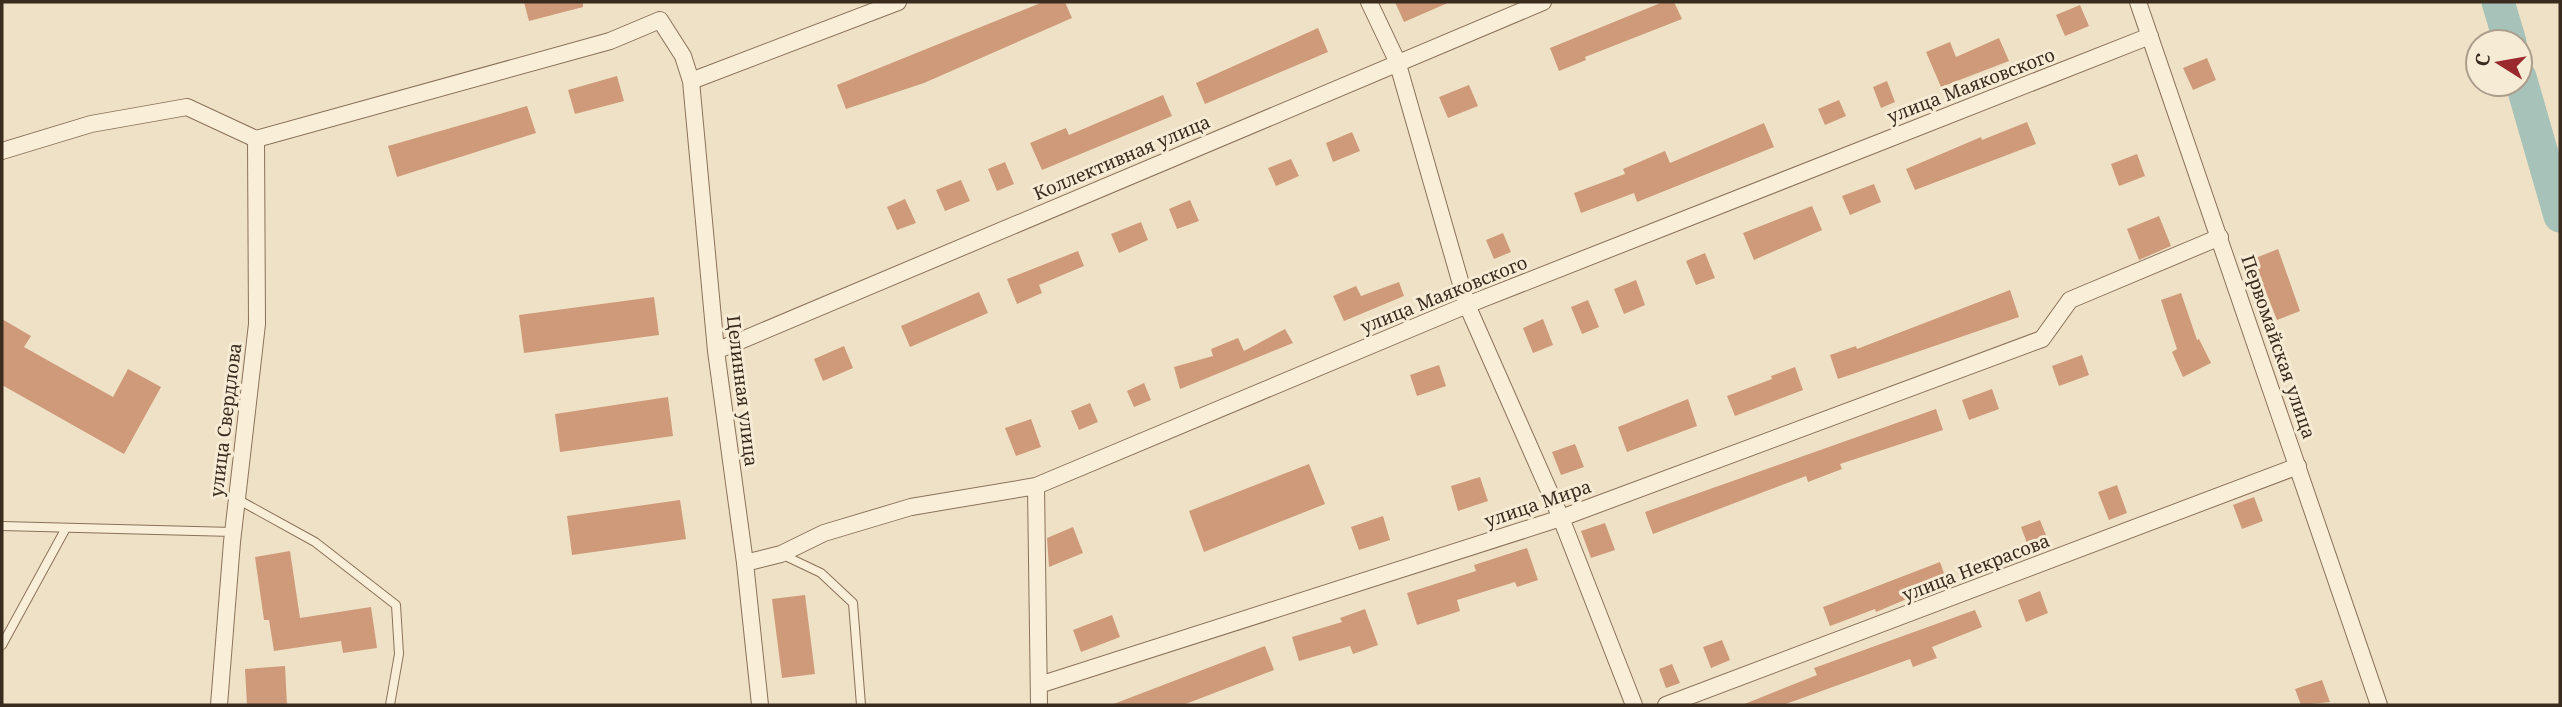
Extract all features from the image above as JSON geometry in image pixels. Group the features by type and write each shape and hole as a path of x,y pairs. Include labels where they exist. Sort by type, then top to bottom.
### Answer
{"street":[{"path":"691,81 898,2"},
{"path":"1368,2 1397,61 1467,305 1562,518 1634,705"},
{"name":"Коллективная улица","path":"716,351 1397,61 1543,2"},
{"name":"Первомайская улица","path":"2138,2 2379,705"},
{"name":"Целинная улица","path":"256,139 610,41 660,20 683,56 691,81 716,351 745,562 760,705"},
{"name":"улица Маяковского","path":"745,562 781,554 824,533 911,507 1036,486 1467,305 2150,36"},
{"path":"2,151 91,124 187,107 256,139"},
{"name":"улица Свердлова","path":"219,705 233,532 257,324 256,139"},
{"name":"улица Мира","path":"1039,685 1562,518 2042,339 2070,300 2220,237"},
{"name":"улица Некрасова","path":"1666,705 2298,466"},
{"path":"1036,486 1039,705"}],"lane":[{"path":"237,499 315,542 396,605 399,654 390,705"},
{"path":"2,526 233,532"},
{"path":"2,645 66,528"},
{"path":"781,554 821,573 853,603 861,705"}],"building":[{"path":"524,2 583,2 583,7 529,21"},
{"path":"1043,2 1065,2 1072,18 924,83 846,109 837,85"},
{"path":"1395,2 1450,2 1404,22"},
{"path":"1663,2 1674,2 1682,19 1585,57 1586,60 1559,71 1550,48"},
{"path":"2080,5 2089,26 2065,36 2056,15"},
{"path":"1318,28 1328,52 1205,104 1196,83"},
{"path":"1999,38 2009,61 1941,87 1926,52 1950,42 1956,57"},
{"path":"2207,58 2216,80 2193,90 2183,68"},
{"path":"617,76 624,101 575,114 568,90"},
{"path":"1887,81 1895,102 1881,108 1873,87"},
{"path":"1469,85 1478,106 1448,118 1439,97"},
{"path":"1163,95 1172,116 1042,170 1030,143 1066,128 1069,135"},
{"path":"1839,100 1846,116 1825,125 1818,109"},
{"path":"527,106 536,133 397,177 388,146"},
{"path":"2027,122 2036,144 1915,190 1906,169 1981,137 1982,140"},
{"path":"1764,123 1774,147 1637,202 1634,193 1581,213 1574,193 1625,174 1623,169 1665,151 1670,163"},
{"path":"1352,132 1360,151 1333,162 1326,143"},
{"path":"2137,154 2145,176 2119,186 2111,164"},
{"path":"1291,159 1299,176 1276,186 1268,168"},
{"path":"1005,162 1014,184 997,191 988,169"},
{"path":"961,180 970,201 945,211 936,190"},
{"path":"1874,184 1881,202 1850,215 1842,196"},
{"path":"905,199 916,223 897,230 887,207"},
{"path":"1190,200 1199,221 1177,229 1169,209"},
{"path":"1812,206 1822,230 1754,260 1743,233"},
{"path":"2159,216 2171,246 2139,260 2127,229"},
{"path":"1141,222 1148,240 1119,253 1111,234"},
{"path":"1503,233 1511,252 1494,259 1486,240"},
{"path":"2278,249 2300,311 2277,320 2253,259"},
{"path":"1078,251 1084,266 1039,285 1042,293 1017,304 1007,279"},
{"path":"1705,253 1715,278 1696,285 1686,261"},
{"path":"1636,280 1645,305 1624,314 1614,289"},
{"path":"1399,282 1404,296 1344,321 1333,296 1356,286 1361,296"},
{"path":"2010,290 2019,317 1838,379 1830,355 1856,346 1857,349"},
{"path":"979,292 988,313 910,347 901,326"},
{"path":"2181,293 2197,340 2199,339 2211,363 2183,377 2172,352 2177,349 2161,300"},
{"path":"654,297 659,335 524,353 519,315"},
{"path":"1588,300 1599,327 1582,334 1571,307"},
{"path":"2,319 31,336 24,347 113,397 128,369 161,387 124,454 2,385"},
{"path":"1543,319 1553,345 1533,353 1523,328"},
{"path":"1285,329 1293,343 1180,389 1174,367 1213,356 1211,349 1238,338 1244,351"},
{"path":"844,346 853,368 823,381 814,359"},
{"path":"2082,355 2089,375 2059,386 2052,366"},
{"path":"1439,365 1446,386 1417,396 1410,375"},
{"path":"1795,367 1803,390 1735,416 1727,396"},
{"path":"1144,383 1151,400 1134,407 1127,391"},
{"path":"1992,389 1999,409 1969,420 1962,400"},
{"path":"668,397 673,436 560,452 555,414"},
{"path":"1688,399 1697,426 1627,452 1618,427"},
{"path":"1090,403 1098,422 1079,430 1071,411"},
{"path":"1936,409 1943,430 1840,464 1842,469 1808,482 1806,476 1653,534 1645,512"},
{"path":"1031,419 1041,447 1016,456 1005,428"},
{"path":"1575,444 1584,467 1561,475 1552,452"},
{"path":"1309,464 1325,504 1204,552 1189,511"},
{"path":"1480,477 1488,501 1458,511 1451,486"},
{"path":"2117,485 2127,513 2109,520 2098,492"},
{"path":"2254,497 2263,521 2242,529 2233,505"},
{"path":"680,500 686,539 572,555 567,516"},
{"path":"1383,516 1390,540 1359,550 1351,527"},
{"path":"2040,520 2049,543 2030,551 2021,527"},
{"path":"1605,523 1615,550 1591,558 1581,531"},
{"path":"1073,527 1083,553 1049,567 1047,538"},
{"path":"1527,548 1538,580 1517,587 1515,582 1457,600 1460,611 1417,625 1407,593 1476,571 1474,565"},
{"path":"290,551 300,618 371,607 377,648 343,653 341,641 274,651 269,620 264,620 255,557"},
{"path":"1940,562 1947,582 1876,612 1875,609 1830,626 1823,607"},
{"path":"2040,591 2048,613 2026,622 2018,600"},
{"path":"805,595 815,674 782,678 772,599"},
{"path":"1365,609 1378,645 1353,654 1350,646 1299,661 1292,637 1342,622 1340,618"},
{"path":"1975,610 1982,627 1932,647 1937,658 1913,667 1910,659 1783,705 1742,705 1817,675 1814,668"},
{"path":"1112,615 1120,637 1081,652 1073,630"},
{"path":"1722,640 1730,660 1711,668 1703,647"},
{"path":"1265,646 1274,670 1183,705 1111,705"},
{"path":"1672,664 1680,683 1666,688 1659,669"},
{"path":"285,666 287,705 247,705 245,669"},
{"path":"2322,680 2330,702 2301,705 2295,689"}],"waterway":[{"path":"2498,2 2506,28"},
{"path":"2526,98 2560,216"}]}
